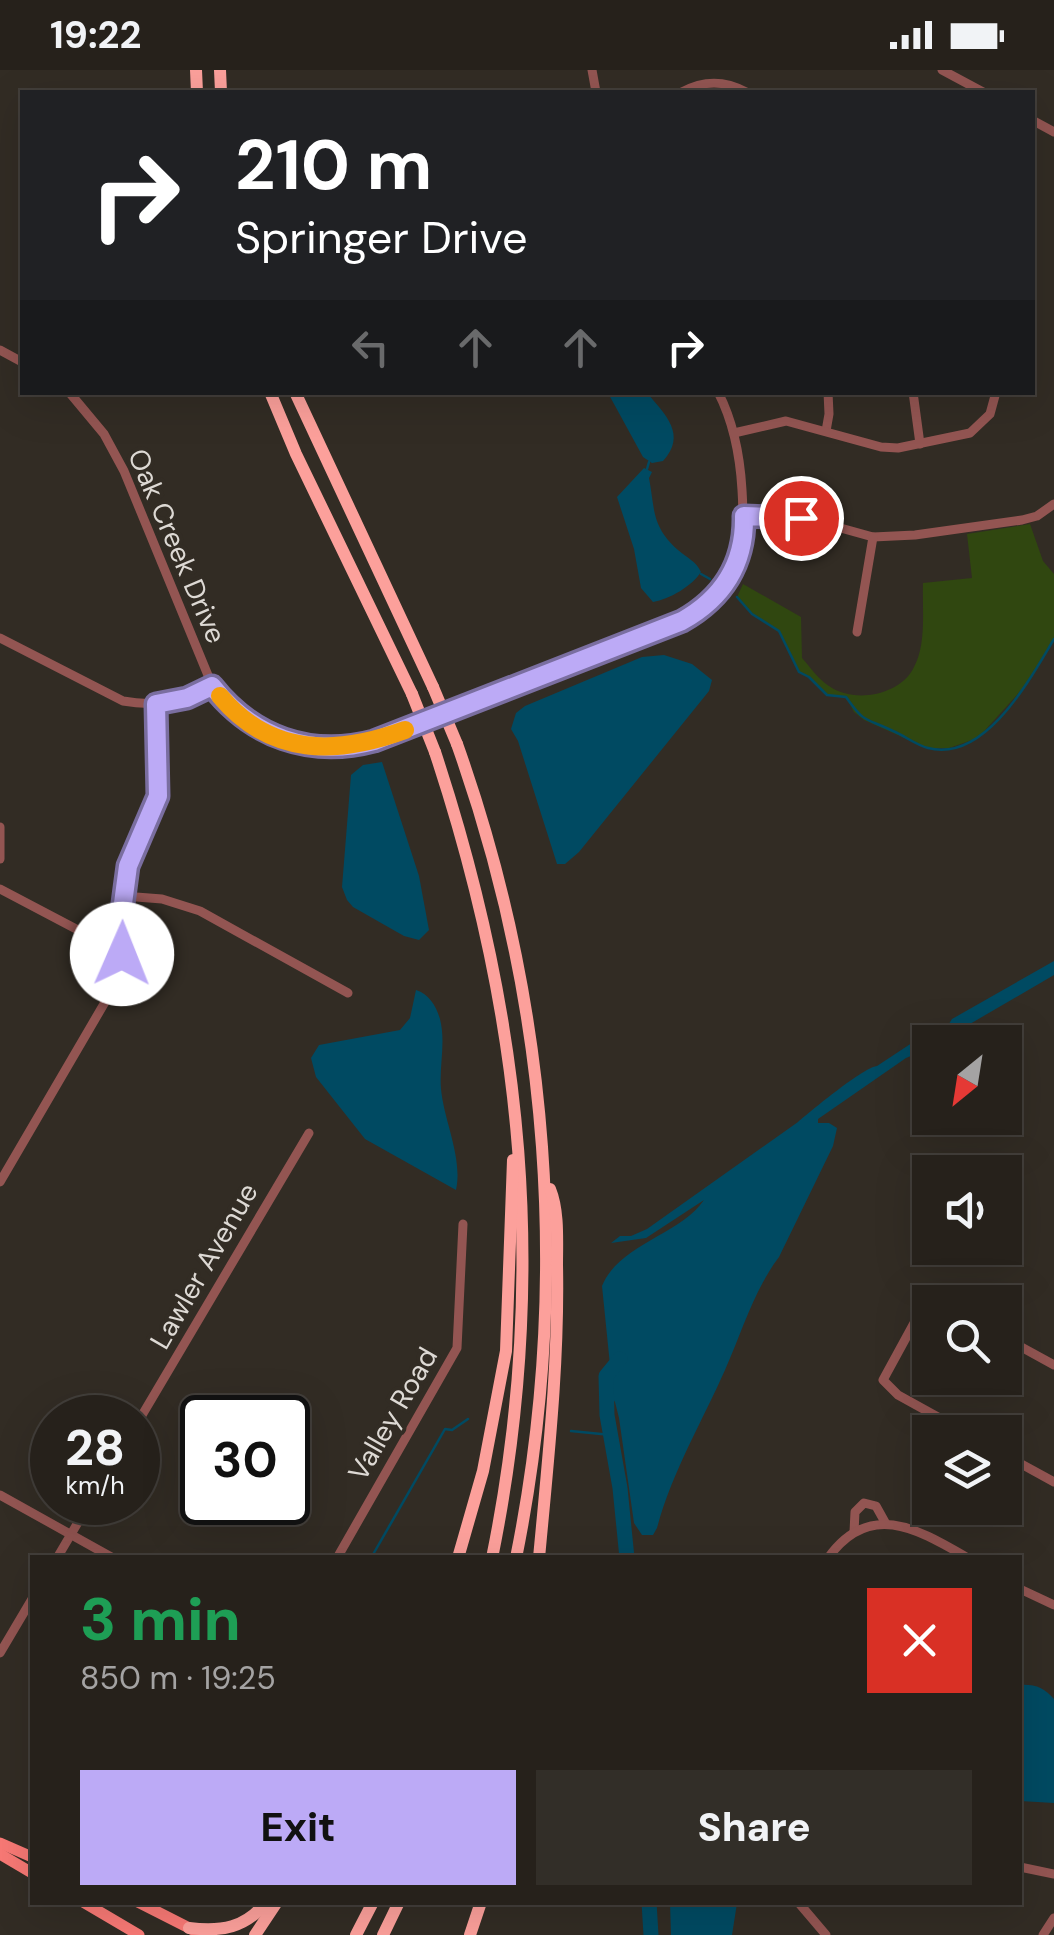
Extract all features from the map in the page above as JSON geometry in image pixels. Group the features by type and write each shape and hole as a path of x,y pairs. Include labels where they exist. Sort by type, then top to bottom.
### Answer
{"highway":[{"path":"271,395 412,694 435,752 466,849 494,965 517,1118 524,1221 516,1408 492,1555"},
{"path":"296,395 457,744 488,841 517,956 534,1052 546,1177 547,1298 533,1466 517,1555"},
{"path":"459,1555 483,1471 506,1351 517,1118"},
{"path":"538,1555 558,1296 554,1200 546,1177"},
{"path":"190,1928 236,1926 254,1916 263,1905"},
{"path":"255,1935 275,1905"},
{"path":"356,1935 371,1905"},
{"path":"383,1935 398,1905"},
{"path":"470,1935 480,1905"}],"main road":[{"path":"0,1842 30,1856"},
{"path":"0,1854 30,1872"},
{"path":"88,1905 138,1935"},
{"path":"144,1905 203,1935"}],"street":[{"path":"942,70 979,90"},
{"path":"686,90 716,82 740,90"},
{"name":"Oak Creek Drive","path":"72,395 96,422 124,471 212,686 252,724 273,736 303,745 334,748 360,745 412,727 662,630 695,614 718,594 737,562 744,516 734,433 719,395"},
{"path":"826,431 828,395"},
{"path":"913,395 920,444"},
{"path":"734,433 786,422 880,447 920,444 970,434 990,414 995,395"},
{"path":"744,516 801,518 873,537 1022,520 1037,516 1054,504"},
{"path":"857,632 873,537"},
{"path":"0,638 123,701 156,704 187,698 212,686"},
{"path":"0,1182 109,999 119,971 128,866 158,796 156,704"},
{"path":"0,827 0,859"},
{"path":"0,889 78,930 123,938"},
{"path":"124,896 162,899 200,911 348,993"},
{"name":"Lawler Avenue","path":"154,1395 309,1133"},
{"name":"Valley Road","path":"339,1555 457,1348 462,1224"},
{"path":"912,1326 883,1380 898,1395 934,1415"},
{"path":"1022,1347 1054,1365"},
{"path":"1022,1464 1054,1482"},
{"path":"0,1495 108,1555"},
{"path":"854,1532 855,1512 864,1503 876,1506 886,1524"},
{"path":"831,1555 854,1532 886,1524 918,1530 963,1555"},
{"path":"59,1555 76,1525"},
{"path":"1022,1589 1054,1606"},
{"path":"0,1654 30,1602"},
{"path":"1022,1867 1054,1874"},
{"path":"801,1905 826,1935"},
{"path":"1043,1935 1054,1918"}],"green space":[{"path":"1030,524 1043,561 1054,574 1054,639 1024,687 978,738 949,748 927,748 864,720 846,697 827,695 799,672 778,630 752,614 737,597 743,584 801,617 802,658 818,677 839,692 875,694 906,678 917,660 923,627 923,583 972,578 967,534"}],"water":[{"path":"609,395 649,395 671,426 673,442 663,461 652,463 643,457"},
{"path":"644,468 652,472 649,478 654,508 663,533 701,572 680,591 653,602 641,588 634,549 617,497"},
{"path":"664,655 692,664 712,680 709,691 579,852 565,864 557,864 511,729 516,713 642,657"},
{"path":"382,762 419,876 429,930 419,940 404,936 353,907 342,887 351,775 363,765"},
{"path":"1054,961 1054,975 968,1025 948,1025 952,1019"},
{"path":"416,990 431,1001 440,1019 441,1089 457,1165 456,1190 365,1139 316,1077 311,1058 319,1045 400,1030 410,1018"},
{"path":"912,1043 912,1056 818,1119 818,1123 837,1128 833,1146 755,1297 679,1467 657,1528 653,1535 642,1535 634,1523 615,1402 601,1385 609,1375 610,1365 602,1286 622,1260 680,1222 704,1200 646,1238 611,1243 620,1236 647,1229 861,1073"},
{"path":"1022,1685 1039,1688 1054,1699 1054,1803 1022,1801"},
{"path":"670,1905 737,1905 732,1935 671,1935"}],"waterway":[{"path":"647,469 649,462"},
{"path":"701,574 710,579"},
{"path":"737,597 752,614 779,631 799,672 827,695 846,697 866,719 928,748 949,749 987,731 1019,695 1054,639"},
{"path":"620,1359 606,1376 607,1415 627,1555"},
{"path":"373,1555 445,1429 452,1430 468,1419"},
{"path":"571,1431 611,1435"},
{"path":"649,1905 651,1935"}],"slow traffic":[{"path":"220,696 237,714 265,732 315,748 360,745 405,730"}],"route":[{"path":"122,954 128,866 158,796 156,704 187,698 212,686 237,714 273,736 315,748 374,741 682,621 714,598 729,578 742,545 744,516 801,518"}]}
